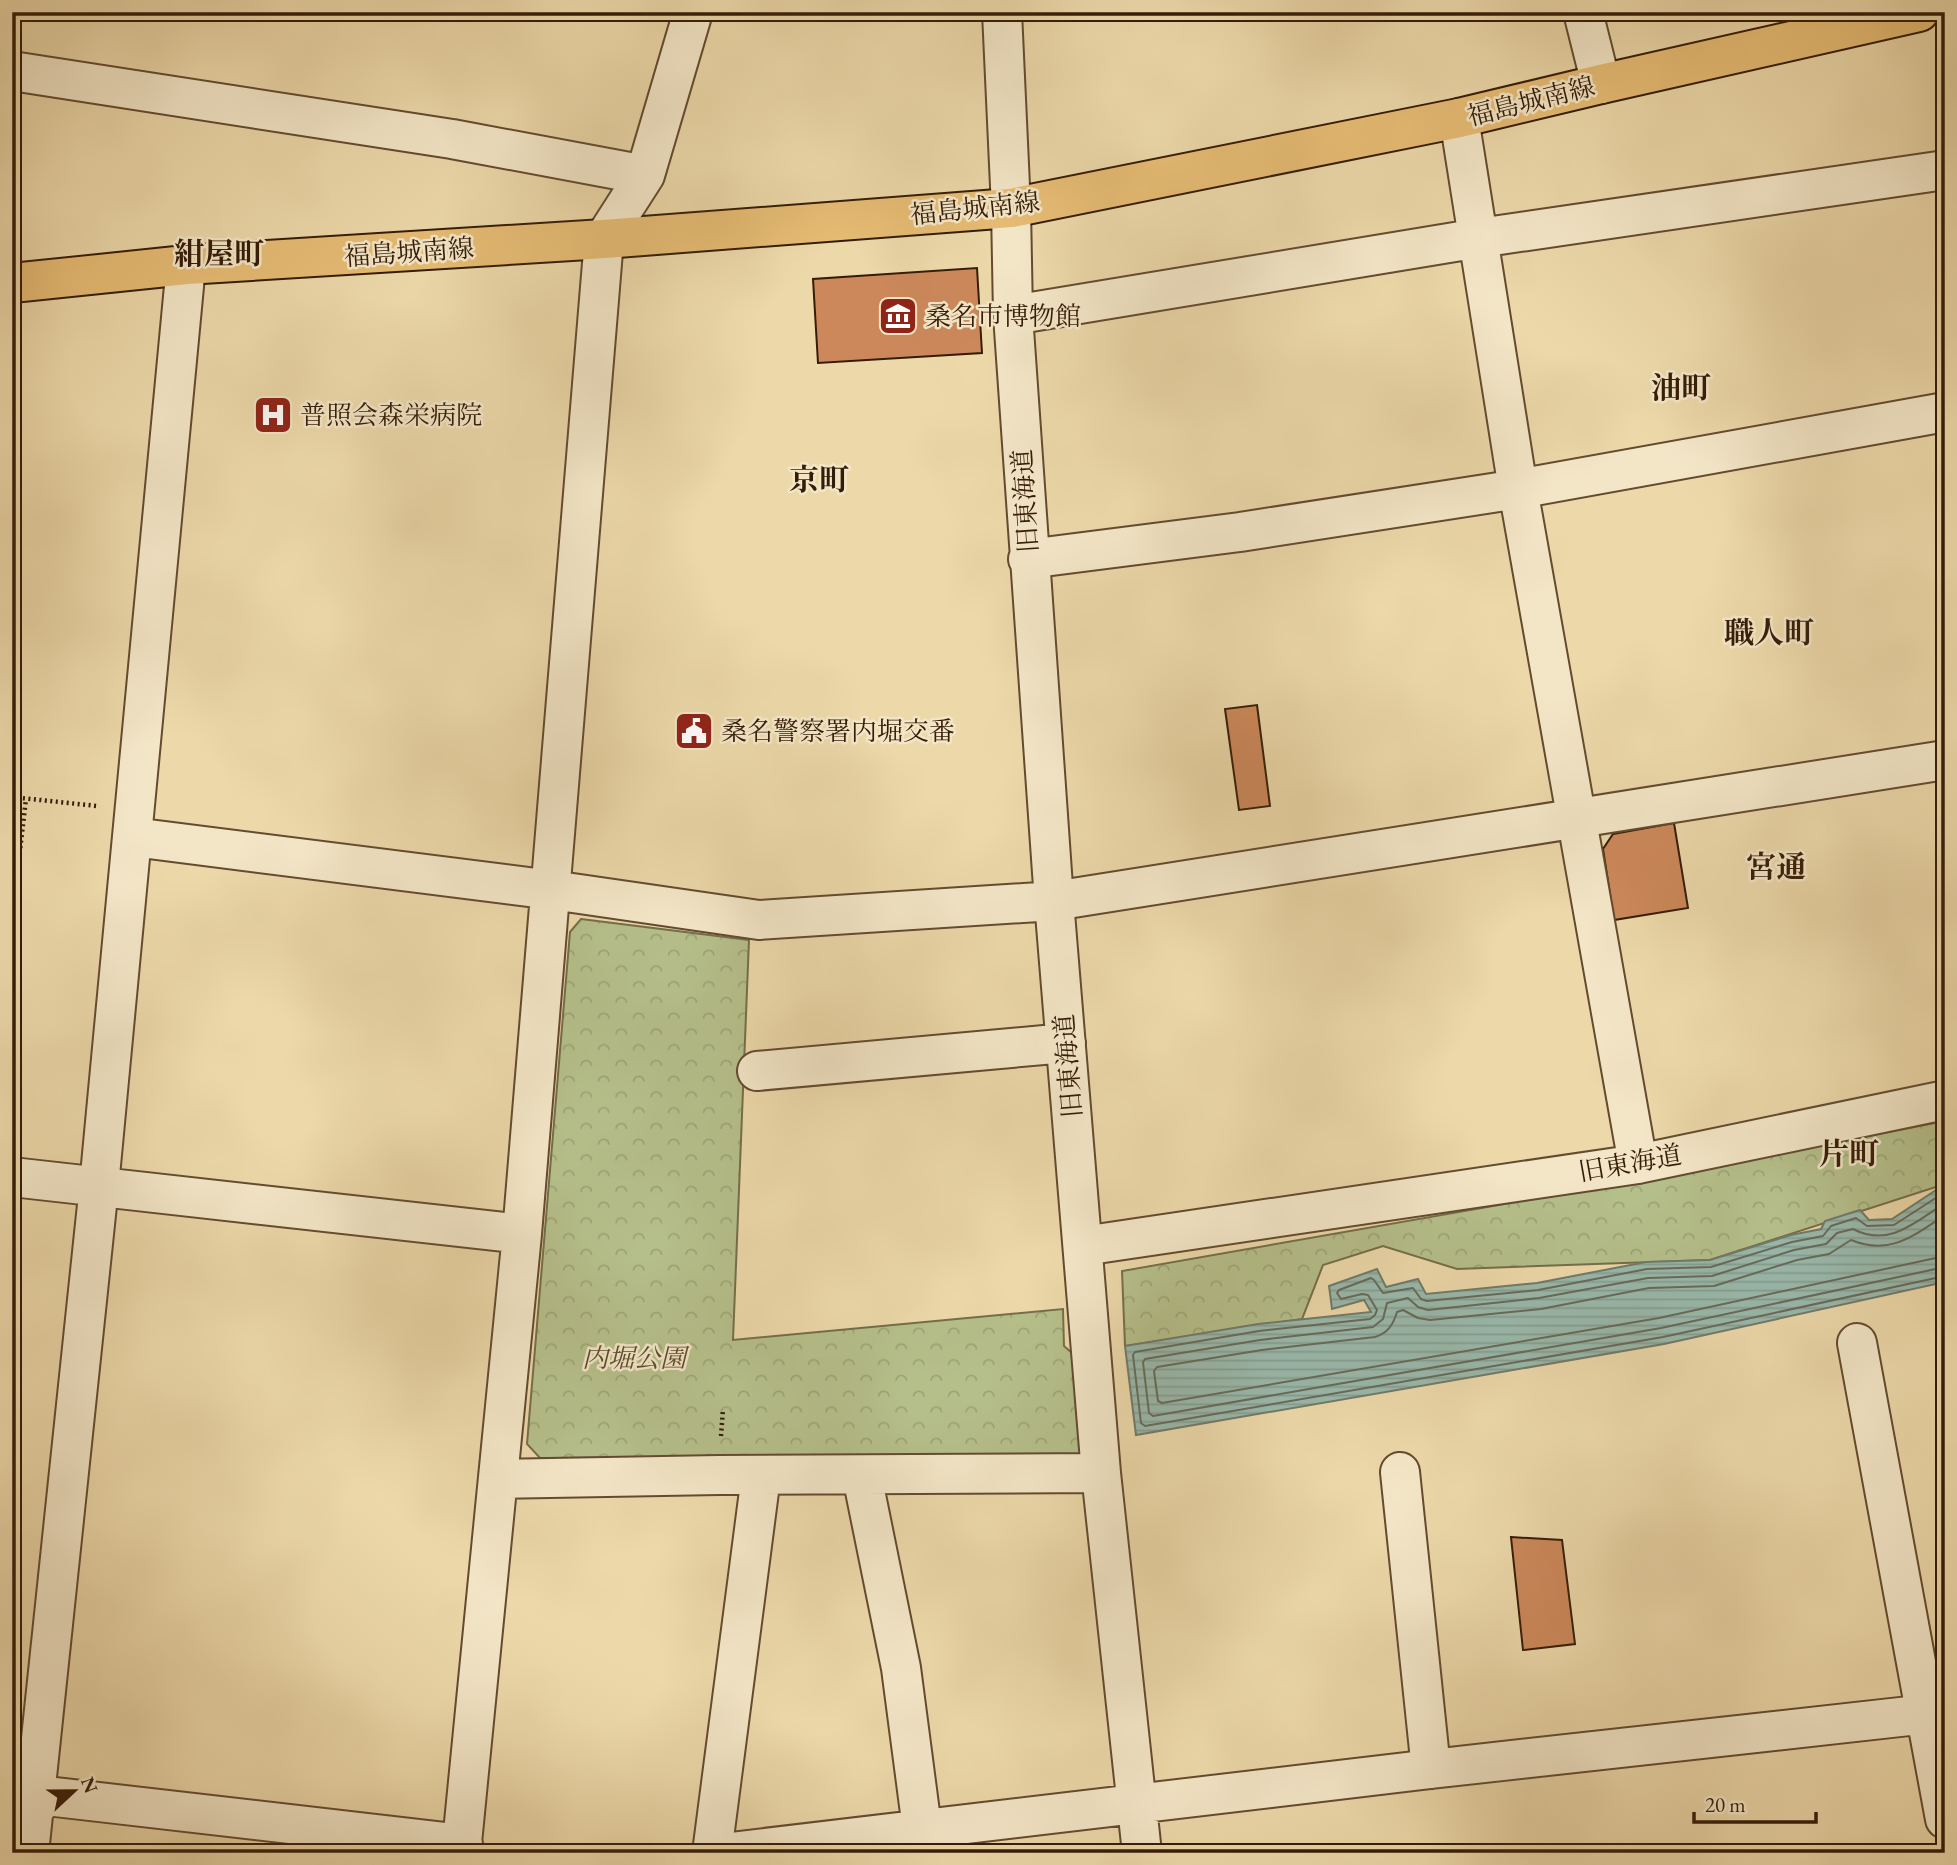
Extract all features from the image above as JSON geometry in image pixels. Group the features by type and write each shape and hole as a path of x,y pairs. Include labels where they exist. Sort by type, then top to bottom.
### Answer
{"main road":[{"name":"福島城南線","path":"12,283 186,265 604,240 1011,208 1460,118 1919,12"}],"street":[{"path":"24,1793 469,1850 498,1479 552,890 604,240 645,175 692,12"},
{"name":"旧東海道","path":"1002,12 1013,315 1028,559 1083,1247 1638,1164 1945,1100"},
{"path":"1583,12 1601,84"},
{"path":"12,71 452,139 645,175"},
{"path":"1460,118 1518,489 1638,1164"},
{"path":"1013,315 1479,238 1945,170"},
{"path":"29,1853 24,1793 99,1186 186,265"},
{"path":"1028,559 1240,532 1518,489 1945,412"},
{"path":"134,823 552,890 759,920 1054,901 1945,760"},
{"path":"757,1071 1066,1043"},
{"path":"12,1177 522,1234"},
{"path":"1083,1247 1101,1473 1142,1853"},
{"path":"1857,1343 1945,1819"},
{"path":"1400,1472 1431,1769"},
{"path":"498,1479 1101,1473"},
{"path":"712,1853 761,1476"},
{"path":"862,1476 901,1668 922,1828"},
{"path":"722,1853 1431,1769 1927,1714"}],"path":[{"path":"12,797 134,823"},
{"path":"12,919 26,799"}],"green space":[{"name":"内堀公園","path":"581,919 749,940 733,1340 1063,1309 1064,1346 1072,1353 1081,1455 540,1458 527,1444 570,932"},
{"path":"1945,1121 1945,1184 1710,1260 1457,1269 1383,1246 1323,1265 1302,1319 1125,1346 1122,1271 1642,1180"}],"water":[{"path":"1945,1184 1945,1282 1664,1344 1136,1435 1125,1346 1258,1324 1371,1312 1364,1300 1332,1309 1329,1286 1377,1269 1386,1287 1418,1279 1426,1294 1537,1283 1646,1262 1710,1260 1791,1235 1821,1229 1825,1221 1860,1210 1869,1220 1892,1219"}],"building":[{"name":"桑名市博物館","path":"977,268 982,353 818,363 813,279"},
{"path":"1257,705 1270,806 1239,810 1225,709"},
{"path":"1674,823 1688,908 1614,920 1603,849 1613,834"},
{"path":"1511,1537 1562,1540 1575,1644 1523,1650"}],"place":[{"name":"桑名市博物館","path":"898,316"},
{"name":"普照会森栄病院","path":"273,415"},
{"name":"桑名警察署内堀交番","path":"694,731"}],"district":[{"name":"紺屋町","path":"219,253"},
{"name":"油町","path":"1681,387"},
{"name":"京町","path":"819,479"},
{"name":"職人町","path":"1769,632"},
{"name":"宮通","path":"1776,866"},
{"name":"片町","path":"1849,1153"}]}
